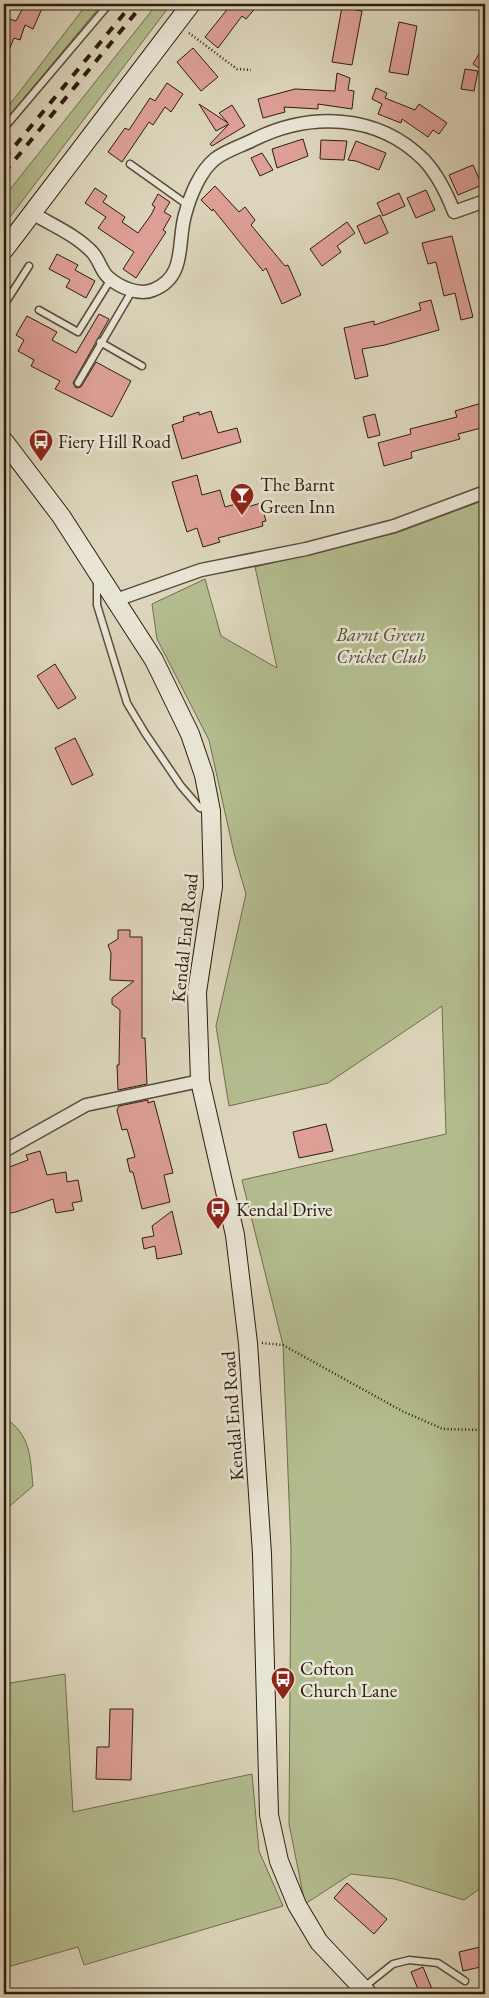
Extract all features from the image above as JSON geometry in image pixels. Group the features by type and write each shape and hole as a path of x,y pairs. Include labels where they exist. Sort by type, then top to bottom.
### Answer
{"main road":[{"path":"4,250 191,4"},
{"name":"Kendal End Road","path":"4,441 61,516 154,660 190,734 204,775 211,811 213,888 197,992 200,1081 235,1235 248,1343 262,1554 269,1816 278,1861 297,1905 319,1942 365,1991"}],"street":[{"path":"32,213 76,239 93,252 111,279 132,291 153,290 169,279 176,269 181,256 181,238 188,206 197,184 215,159 276,130 304,122 331,120 355,122 374,128 404,144 424,160 434,173 445,190 454,212 485,201"},
{"path":"116,600 200,570 306,549 394,526 485,492"},
{"path":"4,1151 86,1105 200,1081"}],"lane":[{"path":"4,128 109,4"},
{"path":"130,164 188,206"},
{"path":"4,305 30,266"},
{"path":"38,310 78,332 111,279"},
{"path":"78,383 100,342 132,291"},
{"path":"100,342 142,366"},
{"path":"97,572 98,604 127,702 145,733 181,786 200,808 211,811"},
{"path":"365,1991 393,1964 409,1960 438,1963 465,1981"}],"path":[{"path":"176,23 237,69 251,70"},
{"path":"248,1343 283,1344 402,1411 443,1429 485,1430"}],"green space":[{"path":"87,4 102,4 4,122 4,112"},
{"path":"157,4 171,4 4,225 4,197"},
{"name":"Barnt Green Cricket Club","path":"485,500 485,1885 464,1900 395,1879 351,1874 305,1904 289,1824 291,1550 283,1345 242,1180 446,1134 442,1006 328,1083 229,1106 216,1026 246,894 234,853 209,740 157,639 152,604 205,579 221,636 277,668 255,567 396,533"},
{"path":"4,1417 20,1431 28,1447 33,1486 4,1511"},
{"path":"65,1674 73,1812 252,1774 259,1851 283,1906 84,1965 78,1947 4,1968 4,1684"}],"building":[{"path":"25,4 44,4 33,29 25,25 20,40 14,38 4,62 4,32 9,19 16,21"},
{"path":"227,4 259,4 246,19 242,16 218,48 205,37 230,6"},
{"path":"342,7 362,11 352,65 332,62"},
{"path":"399,22 417,26 408,75 389,72"},
{"path":"485,44 485,72 473,64"},
{"path":"193,48 218,77 201,91 177,62"},
{"path":"465,69 478,71 474,91 461,89"},
{"path":"337,73 350,78 348,90 354,91 352,109 318,104 318,109 284,107 285,112 263,118 258,99 295,89 335,91"},
{"path":"167,83 183,94 171,112 165,107 153,125 149,122 122,162 108,152 125,128 129,130 150,98 155,101"},
{"path":"376,88 387,93 385,98 415,110 419,104 447,123 439,134 433,130 428,137 402,119 401,123 378,114 382,104 372,99"},
{"path":"199,104 228,123 219,113 232,105 245,126 212,146 210,144 229,124 216,131"},
{"path":"303,139 308,156 277,168 272,149"},
{"path":"321,140 347,141 344,160 320,159"},
{"path":"356,141 386,153 379,170 356,161 348,160"},
{"path":"262,153 273,170 260,176 251,158"},
{"path":"473,165 482,185 458,195 449,175"},
{"path":"215,186 239,212 245,207 255,220 251,225 285,266 288,265 301,295 282,304 266,268 263,271 213,209 212,211 201,200"},
{"path":"95,188 107,196 103,202 125,217 122,222 138,233 151,215 155,207 152,205 158,194 170,202 164,212 171,216 163,230 166,232 136,278 123,269 134,252 98,228 106,217 85,203"},
{"path":"426,190 435,210 416,218 407,198"},
{"path":"399,193 405,206 383,216 377,203"},
{"path":"380,215 388,233 365,244 357,226"},
{"path":"347,222 355,233 337,246 341,252 322,266 310,249"},
{"path":"452,236 473,317 461,320 455,293 444,296 436,262 428,264 422,243"},
{"path":"57,254 78,265 75,270 95,281 86,298 66,287 70,280 49,269"},
{"path":"431,300 439,330 385,345 362,349 368,376 355,379 344,328 374,321 374,325 421,310 419,303"},
{"path":"99,314 109,319 73,383 76,388 81,387 96,362 131,381 112,417 55,389 60,381 31,366 34,360 18,351 24,340 16,335 27,316 57,332 52,340 76,353"},
{"path":"485,402 485,427 458,434 460,439 411,452 412,458 384,466 378,443 411,434 410,429 457,417 455,411"},
{"path":"211,411 218,433 237,428 241,442 182,459 172,425 184,421 183,417 199,412 199,415"},
{"path":"375,414 380,435 368,438 363,417"},
{"name":"The Barnt Green Inn","path":"197,475 202,495 220,490 225,507 236,504 237,510 261,503 266,521 262,522 263,526 218,538 220,542 203,547 197,528 187,532 172,482"},
{"path":"55,664 76,698 58,709 37,676"},
{"path":"75,738 93,775 72,785 55,748"},
{"path":"118,930 130,930 130,937 142,937 142,1038 145,1038 147,1084 118,1090 117,1065 119,1065 120,1010 112,1004 112,998 134,981 110,980 111,953 108,945 118,939"},
{"path":"148,1100 148,1103 154,1101 173,1173 164,1175 170,1202 142,1209 133,1172 130,1172 127,1159 135,1157 127,1129 122,1130 117,1110 119,1106"},
{"path":"326,1124 333,1151 299,1158 293,1132"},
{"path":"40,1151 47,1175 66,1172 67,1182 78,1180 82,1201 72,1203 74,1210 56,1213 53,1199 16,1212 4,1214 4,1169 28,1160 26,1155"},
{"path":"172,1211 182,1254 157,1259 155,1246 144,1249 142,1238 154,1236 152,1226"},
{"path":"110,1709 133,1709 131,1780 96,1779 97,1747 109,1747"},
{"path":"347,1883 387,1919 374,1934 334,1898"},
{"path":"480,1947 480,1950 485,1947 485,1966 463,1971 459,1952"},
{"path":"423,1967 434,1994 420,1994 411,1972"}],"railway":[{"path":"4,159 132,4"},
{"path":"4,173 143,4"}],"place":[{"name":"Fiery Hill Road","path":"41,462"},
{"name":"The Barnt Green Inn","path":"242,516"},
{"name":"Kendal Drive","path":"218,1230"},
{"name":"Cofton Church Lane","path":"283,1700"}]}
